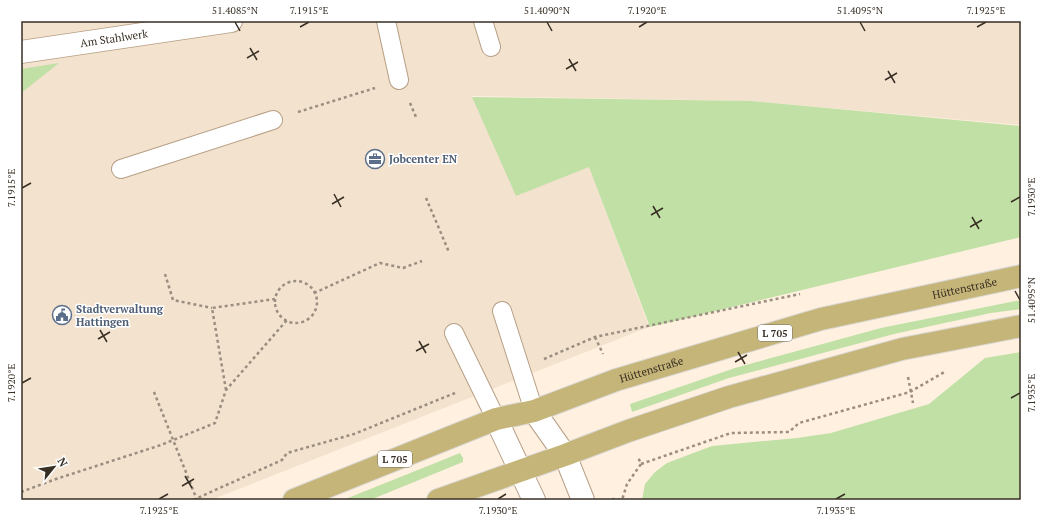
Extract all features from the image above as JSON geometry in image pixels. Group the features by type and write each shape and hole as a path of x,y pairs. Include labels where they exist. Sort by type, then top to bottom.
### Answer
{"main road":[{"name":"Hüttenstraße","path":"294,500 496,419 534,411 616,380 821,319 1021,276"},
{"path":"438,500 628,431 729,397 902,349 1021,326"}],"street":[{"name":"Am Stahlwerk","path":"21,52 231,21"},
{"path":"534,411 565,455 583,500"},
{"path":"496,419 534,500"}],"lane":[{"path":"386,21 399,80"},
{"path":"483,21 491,48"},
{"path":"121,168 273,120"},
{"path":"502,311 534,411"},
{"path":"454,333 496,419"}],"path":[{"path":"273,120 399,80 416,118"},
{"path":"426,198 449,252"},
{"path":"314,293 380,263 403,268 422,261"},
{"path":"165,274 173,300 212,308 275,299"},
{"path":"293,281 298,281 307,284 314,293 317,300 316,309 307,319 294,323 287,320 278,312 275,299 278,291 283,286 293,281"},
{"path":"212,308 226,390"},
{"path":"21,492 161,445 215,423 226,390 287,320"},
{"path":"520,369 595,337"},
{"path":"641,464 731,433 789,432 799,423 910,392 936,377"},
{"path":"193,500 282,460 287,453 354,434 479,384"},
{"path":"154,392 197,499"}],"shaded area":[{"path":"21,21 1021,21 1021,125 751,101 472,96 479,110 589,166 649,327 211,500 21,500"}],"green space":[{"path":"59,63 25,90 21,93 21,69"},
{"path":"472,97 751,101 1021,126 1021,237 650,327 589,167 516,196"},
{"path":"1021,300 1021,309 991,313 894,334 729,378 632,412 630,404 735,368 881,328"},
{"path":"1021,352 1021,500 642,500 645,484 655,472 667,463 712,446 797,438 831,433 929,404 985,358"},
{"path":"460,453 463,458 463,462 370,500 343,500"}],"place":[{"name":"Jobcenter EN","path":"375,159"},
{"name":"Stadtverwaltung Hattingen","path":"62,315"}]}
